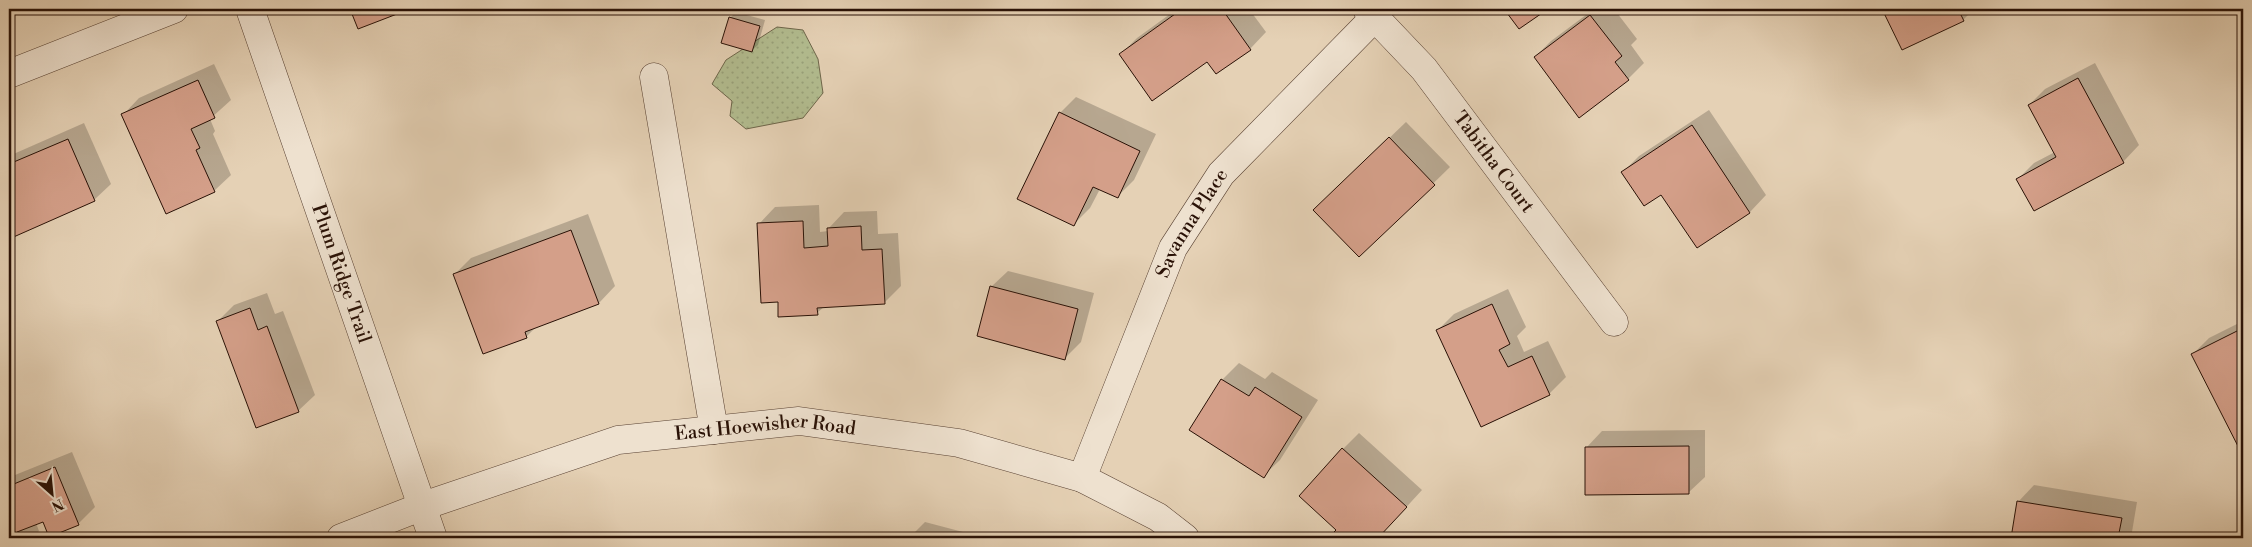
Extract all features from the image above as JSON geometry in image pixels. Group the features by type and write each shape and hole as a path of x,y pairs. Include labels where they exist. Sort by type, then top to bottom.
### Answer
{"street":[{"path":"9,74 174,9"},
{"name":"Plum Ridge Trail","path":"250,9 433,538"},
{"name":"Tabitha Court","path":"1371,13 1424,69 1614,322"},
{"name":"Savanna Place","path":"1082,478 1173,248 1221,174 1371,13"},
{"path":"654,77 714,430"},
{"name":"East Hoewisher Road","path":"341,538 423,506 618,440 800,421 959,443 1082,478 1158,518 1185,538"}],"green space":[{"path":"777,27 803,30 818,59 823,93 803,118 746,129 730,116 732,101 712,84 726,60"}],"building":[{"path":"350,9 410,9 358,29"},
{"path":"1182,9 1222,9 1251,50 1216,74 1207,62 1152,101 1119,54"},
{"path":"1504,9 1548,9 1519,29"},
{"path":"1882,9 1958,9 1964,21 1902,50"},
{"path":"1590,15 1622,56 1615,62 1629,80 1579,118 1534,57"},
{"path":"729,17 760,26 752,52 721,43"},
{"path":"2078,78 2124,163 2034,211 2016,179 2056,157 2028,105"},
{"path":"198,80 215,118 191,129 200,148 196,150 215,192 166,214 121,114"},
{"path":"1059,112 1140,151 1118,198 1093,187 1074,226 1017,199"},
{"path":"1692,125 1750,213 1697,248 1661,195 1644,206 1621,172"},
{"path":"1389,137 1435,185 1359,257 1313,210"},
{"path":"68,139 95,201 9,239 9,164"},
{"path":"803,221 804,248 828,246 827,228 861,226 862,250 882,249 885,304 817,308 818,315 778,317 778,302 761,303 757,223"},
{"path":"571,230 599,304 525,332 527,338 483,354 453,274"},
{"path":"990,286 1078,309 1065,360 977,336"},
{"path":"1492,304 1510,344 1499,350 1508,367 1532,356 1550,395 1481,427 1436,330"},
{"path":"250,308 258,330 267,326 299,412 256,428 216,321"},
{"path":"2243,328 2243,456 2191,354"},
{"path":"1221,379 1249,396 1255,387 1302,417 1264,478 1189,430"},
{"path":"1689,446 1689,494 1585,495 1585,447"},
{"path":"1342,448 1407,507 1378,538 1328,538 1336,530 1299,496"},
{"path":"55,467 79,525 49,537 43,522 17,532 19,538 9,538 9,486"},
{"path":"2017,501 2122,518 2118,538 2011,538"}]}
